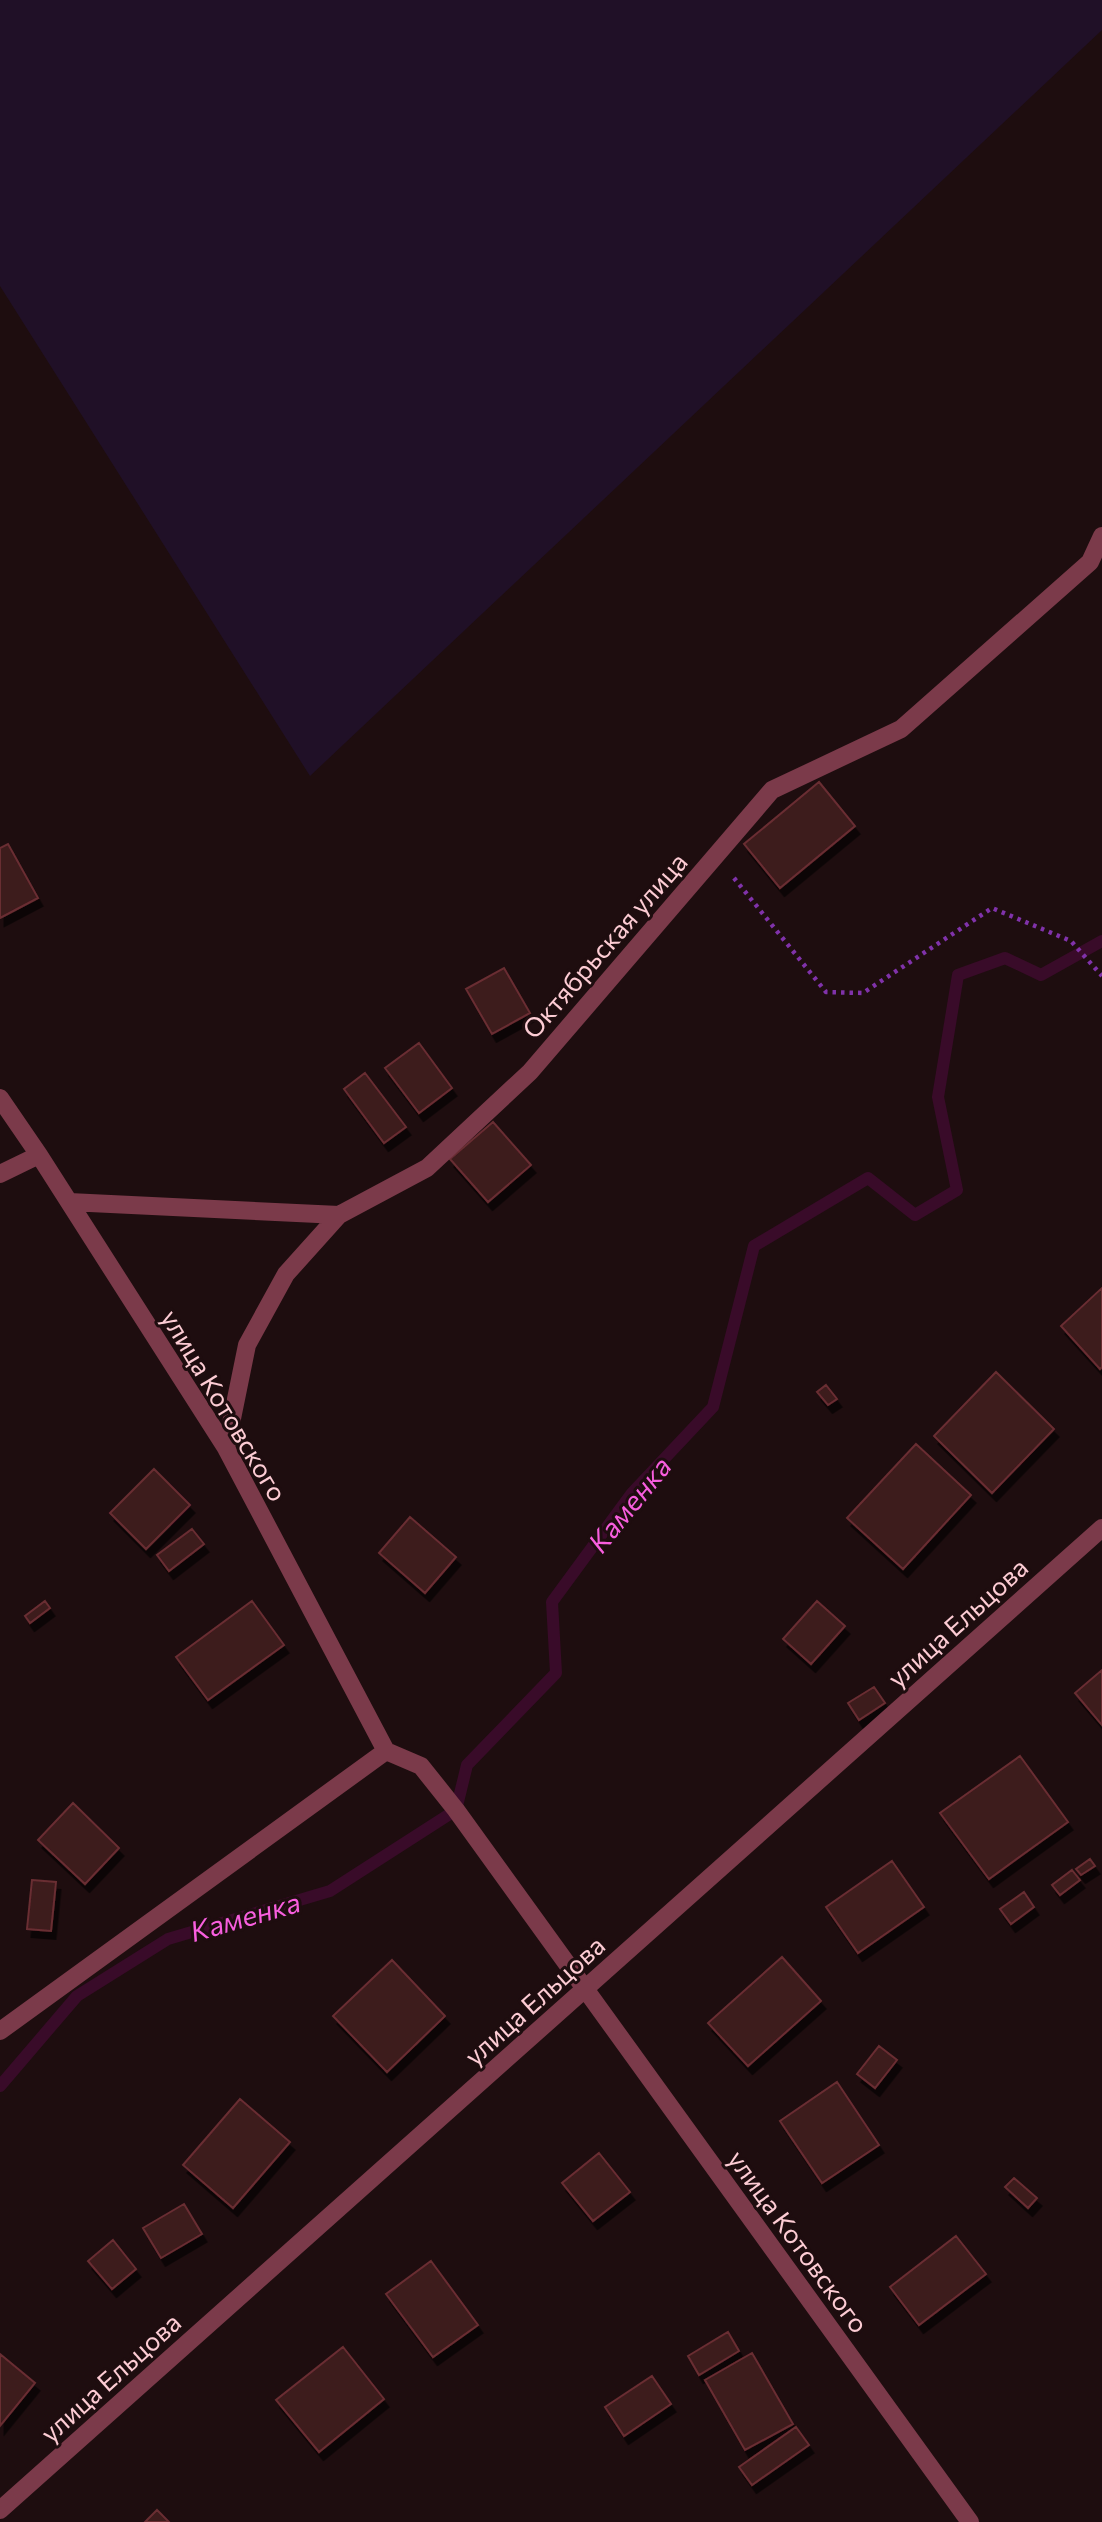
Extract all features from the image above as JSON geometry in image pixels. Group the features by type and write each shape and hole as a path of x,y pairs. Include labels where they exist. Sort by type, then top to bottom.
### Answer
{"street":[{"name":"Октябрьская улица","path":"226,1448 247,1345 286,1274 339,1215 427,1168 530,1072 772,790 901,729 1090,562 1102,536"},
{"name":"улица Котовского","path":"0,1098 226,1448 386,1751 421,1766 456,1810 970,2522"},
{"path":"0,1174 39,1155"},
{"path":"69,1202 339,1215"},
{"name":"улица Ельцова","path":"0,2510 1102,1528"},
{"path":"0,2031 386,1751"}],"path":[{"path":"716,855 826,992 863,993 992,908 1071,941 1102,976"}],"shaded area":[{"path":"0,0 1102,0 1102,30 310,776 0,286"}],"building":[{"path":"819,782 855,826 780,888 744,844"},
{"path":"8,844 38,898 0,918 0,848"},
{"path":"504,968 530,1013 492,1034 466,989"},
{"path":"419,1043 452,1088 419,1113 385,1068"},
{"path":"365,1073 406,1127 384,1143 344,1089"},
{"path":"493,1122 531,1165 488,1202 450,1159"},
{"path":"1102,1288 1102,1367 1100,1369 1061,1326"},
{"path":"996,1372 1054,1429 992,1493 934,1436"},
{"path":"826,1385 837,1399 828,1405 817,1392"},
{"path":"916,1444 971,1495 903,1569 847,1518"},
{"path":"154,1469 190,1505 146,1549 110,1513"},
{"path":"410,1517 456,1557 425,1593 379,1553"},
{"path":"192,1529 204,1544 169,1571 157,1555"},
{"path":"45,1601 50,1608 30,1623 25,1616"},
{"path":"252,1601 284,1645 208,1700 176,1657"},
{"path":"817,1601 845,1626 811,1664 783,1639"},
{"path":"1102,1670 1102,1725 1075,1693"},
{"path":"874,1687 885,1703 859,1720 848,1703"},
{"path":"1020,1756 1068,1822 989,1879 940,1813"},
{"path":"73,1803 119,1848 85,1884 38,1840"},
{"path":"1090,1859 1095,1866 1081,1875 1076,1869"},
{"path":"892,1861 924,1907 858,1953 826,1907"},
{"path":"1072,1870 1080,1880 1060,1895 1052,1885"},
{"path":"32,1880 56,1882 51,1931 27,1929"},
{"path":"1024,1892 1034,1907 1011,1924 1000,1909"},
{"path":"782,1957 821,2001 748,2066 708,2023"},
{"path":"392,1960 445,2016 387,2072 333,2016"},
{"path":"879,2046 897,2060 875,2088 857,2074"},
{"path":"837,2082 879,2145 822,2183 780,2121"},
{"path":"240,2099 290,2142 233,2208 183,2165"},
{"path":"599,2153 630,2192 593,2221 562,2183"},
{"path":"1014,2178 1037,2198 1028,2208 1005,2187"},
{"path":"184,2204 202,2234 161,2258 143,2228"},
{"path":"956,2236 986,2274 919,2325 890,2287"},
{"path":"113,2240 136,2269 112,2289 88,2261"},
{"path":"431,2261 478,2325 433,2357 386,2294"},
{"path":"728,2332 739,2351 699,2375 688,2356"},
{"path":"343,2347 384,2399 319,2452 276,2400"},
{"path":"752,2353 793,2424 745,2450 705,2380"},
{"path":"0,2354 35,2383 0,2426"},
{"path":"652,2376 671,2404 624,2436 605,2407"},
{"path":"796,2427 809,2445 752,2485 739,2467"},
{"path":"157,2510 169,2522 145,2522"}],"waterway":[{"name":"Каменка","path":"0,2086 77,1996 168,1939 330,1891 456,1810 467,1765 556,1673 552,1602 632,1493 713,1407 754,1246 868,1178 915,1215 957,1190 938,1097 958,975 1005,958 1041,975 1102,941"}]}
